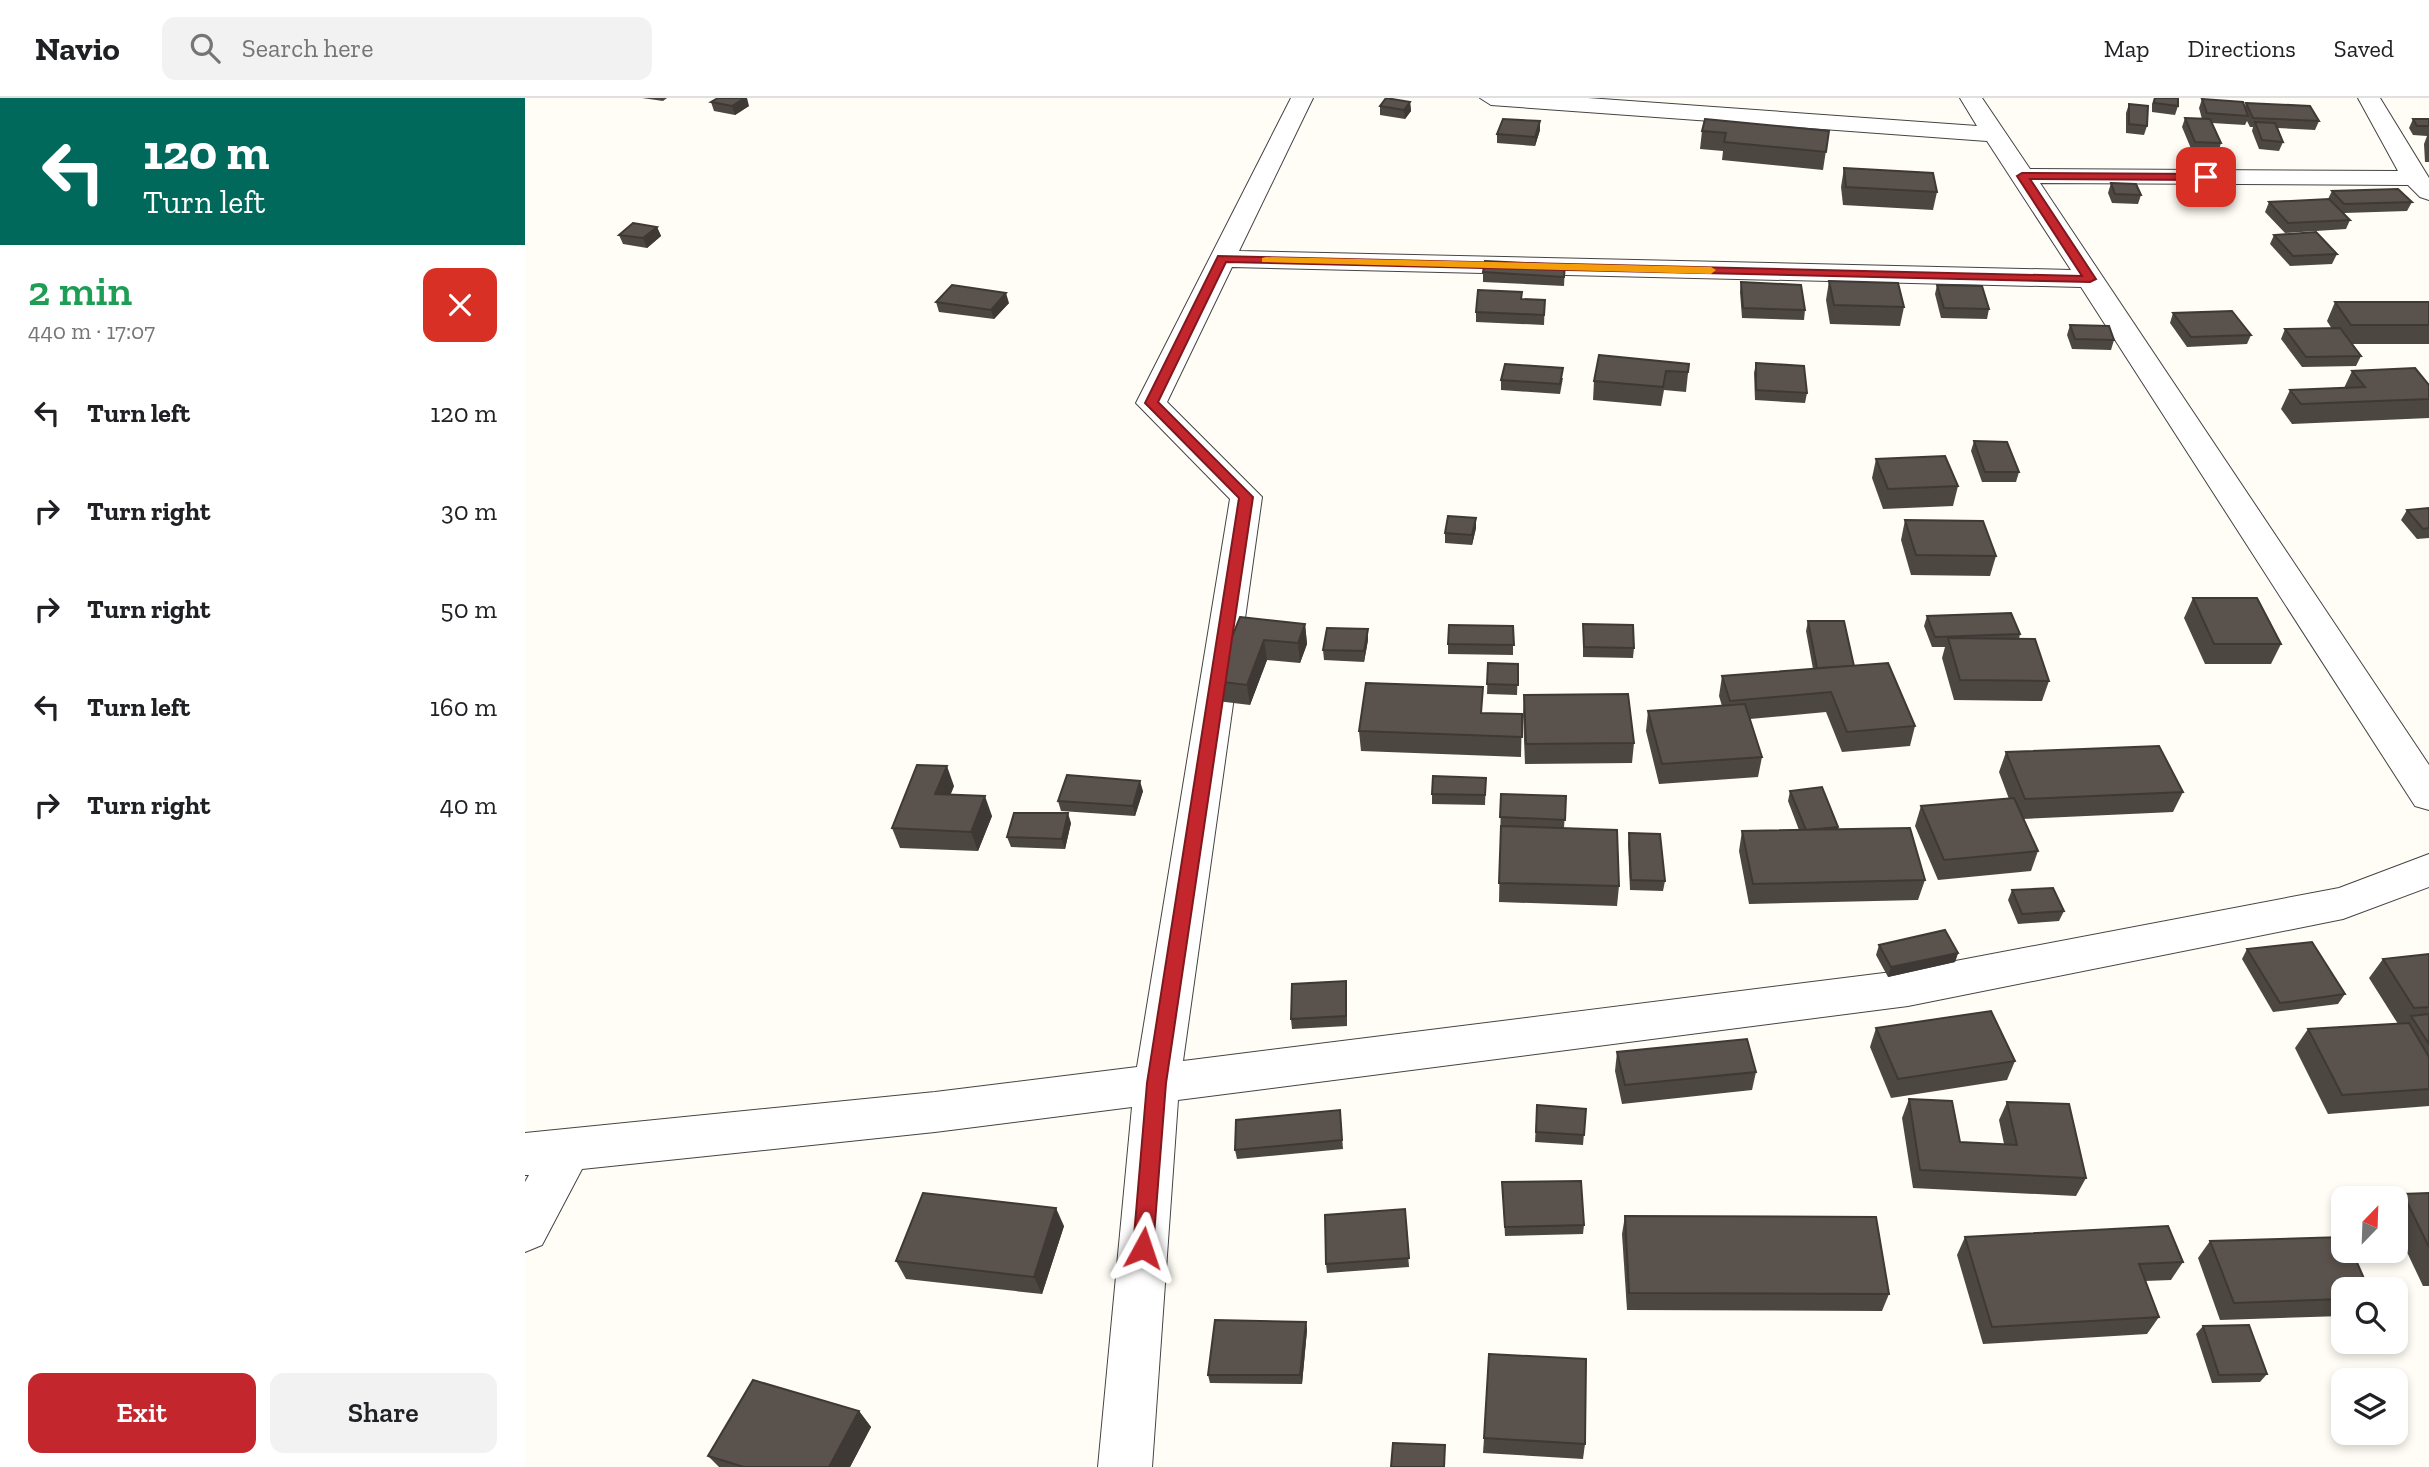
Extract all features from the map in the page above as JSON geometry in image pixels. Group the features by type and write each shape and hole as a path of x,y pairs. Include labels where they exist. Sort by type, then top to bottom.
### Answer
{"street":[{"path":"1125,1467 1157,1083 1246,497 1151,403 1302,98"},
{"path":"1491,98 1995,134"},
{"path":"1971,98 2429,796"},
{"path":"2369,98 2422,185"},
{"path":"2022,176 2422,185"},
{"path":"1222,259 2090,279"},
{"path":"525,1229 546,1152 935,1112 1908,988 2343,903 2429,870"}],"building":[{"path":"718,98 745,98 732,106 711,102"},
{"path":"1386,98 1410,102 1404,110 1380,106"},
{"path":"2155,98 2178,98 2178,106 2154,103"},
{"path":"2202,99 2243,102 2248,116 2207,113"},
{"path":"2246,103 2310,106 2319,121 2253,118"},
{"path":"2129,104 2148,106 2147,126 2129,124"},
{"path":"2185,118 2210,119 2221,143 2195,142"},
{"path":"1503,119 1540,121 1535,137 1497,134"},
{"path":"1705,119 1829,131 1826,152 1724,142 1726,133 1702,131"},
{"path":"2413,119 2429,119 2429,126 2417,126"},
{"path":"2255,122 2275,123 2283,142 2262,140"},
{"path":"1844,168 1933,173 1937,192 1846,187"},
{"path":"2111,183 2136,184 2141,195 2115,194"},
{"path":"2398,189 2412,202 2344,204 2332,191"},
{"path":"2329,199 2350,220 2288,223 2269,202"},
{"path":"633,223 657,227 643,238 619,235"},
{"path":"2316,232 2337,254 2293,256 2274,235"},
{"path":"1485,261 1565,265 1564,277 1483,272"},
{"path":"1829,281 1898,283 1904,307 1834,305"},
{"path":"1741,282 1801,285 1805,310 1743,308"},
{"path":"952,285 1006,293 991,310 936,302"},
{"path":"1937,285 1982,286 1989,309 1944,308"},
{"path":"1478,290 1522,292 1521,299 1545,300 1544,315 1476,312"},
{"path":"2335,302 2429,302 2429,325 2351,325"},
{"path":"2232,311 2251,335 2191,337 2173,313"},
{"path":"2070,325 2109,326 2114,340 2075,339"},
{"path":"2340,328 2361,356 2306,357 2285,329"},
{"path":"1599,355 1689,364 1688,372 1666,371 1663,387 1594,381"},
{"path":"1756,363 1804,366 1807,393 1756,390"},
{"path":"1505,364 1563,368 1560,384 1501,380"},
{"path":"2415,368 2429,385 2429,399 2301,404 2290,390 2365,387 2352,371"},
{"path":"1974,441 2007,442 2019,472 1985,472"},
{"path":"1945,456 1958,486 1888,489 1876,459"},
{"path":"2429,508 2429,528 2423,529 2407,510"},
{"path":"1448,516 1476,518 1472,535 1445,533"},
{"path":"1905,520 1983,521 1996,556 1916,555"},
{"path":"2193,598 2257,598 2281,644 2214,644"},
{"path":"2011,613 2020,634 1935,637 1927,616"},
{"path":"1240,617 1305,624 1298,643 1264,640 1247,685 1214,681"},
{"path":"1808,621 1844,621 1854,666 1817,668"},
{"path":"1583,624 1633,625 1634,648 1584,647"},
{"path":"1449,625 1513,626 1514,645 1448,644"},
{"path":"1327,628 1368,629 1364,651 1323,650"},
{"path":"1948,638 2035,639 2049,681 1960,680"},
{"path":"1488,663 1518,664 1518,685 1487,684"},
{"path":"1888,663 1915,726 1847,732 1831,692 1730,701 1722,676"},
{"path":"1366,683 1483,687 1481,713 1522,714 1522,737 1359,731"},
{"path":"1628,694 1634,743 1526,744 1524,695"},
{"path":"1745,704 1762,757 1662,764 1648,711"},
{"path":"2159,746 2183,792 2025,799 2006,752"},
{"path":"917,765 947,766 935,794 985,796 971,832 892,828"},
{"path":"1067,775 1140,781 1133,806 1058,801"},
{"path":"1433,776 1486,778 1485,795 1432,794"},
{"path":"1822,787 1838,827 1806,830 1790,791"},
{"path":"1501,794 1566,796 1565,820 1500,817"},
{"path":"2014,798 2038,851 1944,860 1921,806"},
{"path":"1014,813 1068,813 1062,839 1007,837"},
{"path":"1501,826 1617,830 1619,886 1499,883"},
{"path":"1910,828 1925,880 1753,884 1742,831"},
{"path":"1629,833 1660,834 1665,881 1631,880"},
{"path":"2053,888 2064,911 2022,914 2012,890"},
{"path":"1945,930 1958,953 1891,967 1879,945"},
{"path":"2312,942 2345,994 2280,1003 2247,949"},
{"path":"2429,954 2429,1007 2414,1008 2383,959"},
{"path":"1346,981 1346,1016 1291,1019 1292,984"},
{"path":"1991,1011 2015,1061 1898,1079 1876,1028"},
{"path":"2429,1014 2429,1044 2411,1016"},
{"path":"2409,1023 2429,1057 2429,1089 2342,1095 2308,1029"},
{"path":"1747,1039 1756,1072 1625,1085 1617,1052"},
{"path":"1909,1099 1952,1101 1960,1142 2017,1145 2007,1102 2069,1104 2086,1178 1920,1170"},
{"path":"1537,1105 1586,1109 1584,1135 1536,1132"},
{"path":"1340,1110 1342,1140 1235,1150 1236,1120"},
{"path":"1581,1181 1584,1225 1505,1227 1502,1182"},
{"path":"923,1193 1056,1208 1034,1277 896,1261"},
{"path":"2429,1193 2429,1247 2408,1204 2408,1194"},
{"path":"1405,1209 1409,1258 1326,1264 1325,1215"},
{"path":"1625,1216 1876,1217 1889,1294 1629,1293"},
{"path":"2168,1226 2183,1262 2139,1264 2159,1317 1992,1327 1965,1237"},
{"path":"2331,1237 2331,1264 2358,1264 2363,1277 2331,1277 2331,1299 2234,1303 2210,1241"},
{"path":"1215,1320 1306,1322 1300,1375 1208,1375"},
{"path":"2249,1325 2267,1374 2219,1375 2203,1326"},
{"path":"1489,1354 1586,1359 1585,1444 1484,1438"},
{"path":"753,1380 859,1411 829,1467 744,1467 708,1456"},
{"path":"1393,1443 1445,1445 1444,1467 1391,1467"}],"slow traffic":[{"path":"1266,260 1711,270"}],"route":[{"path":"1143,1248 1157,1083 1246,497 1151,403 1222,259 2090,279 2022,176 2206,177"}]}
